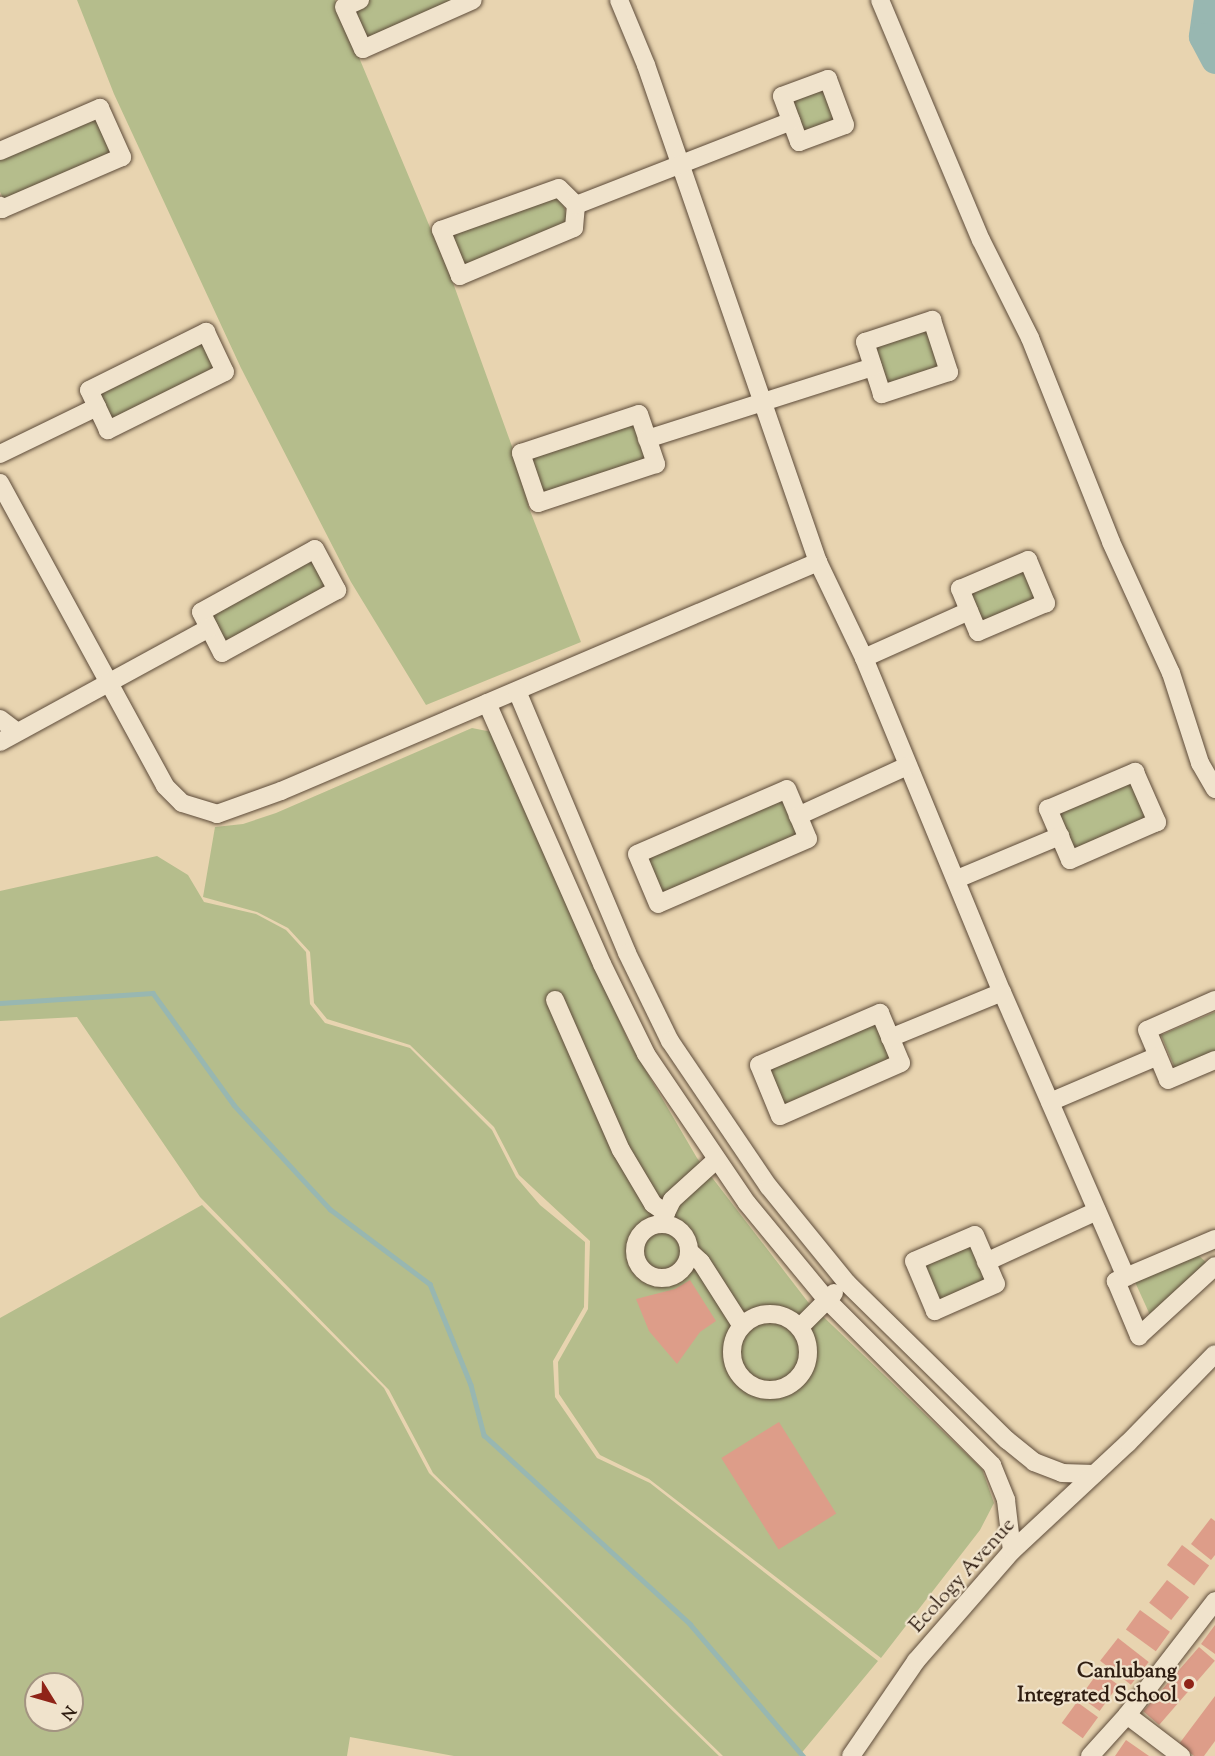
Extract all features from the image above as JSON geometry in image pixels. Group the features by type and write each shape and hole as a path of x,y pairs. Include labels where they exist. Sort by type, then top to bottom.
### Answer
{"street":[{"path":"360,0 344,7 363,49 473,0"},
{"path":"619,0 646,65 818,562 864,658 1002,992 1126,1277"},
{"path":"880,0 981,240 1030,338 1111,542 1171,673 1200,763 1215,789"},
{"path":"0,151 100,108 122,157 2,209 0,206"},
{"path":"576,205 791,120"},
{"path":"559,188 576,205 574,228 460,276 441,230 559,188"},
{"path":"932,320 949,372 882,394 873,367 865,342 932,320"},
{"path":"206,332 225,372 108,430 97,407 88,390 206,332"},
{"path":"647,439 873,367"},
{"path":"0,454 97,407"},
{"path":"639,414 647,439 656,464 538,503 521,453 639,414"},
{"path":"0,483 165,786 182,803 217,814 252,803 818,562"},
{"path":"315,549 337,590 222,653 209,628 201,612 315,549"},
{"path":"1028,560 1046,603 978,632 969,610 960,589 1028,560"},
{"path":"864,658 969,610"},
{"path":"0,742 109,686 209,628"},
{"path":"517,691 627,953 670,1041 769,1187 847,1283 922,1360 1034,1462 1062,1473 1095,1474"},
{"path":"487,703 602,964 646,1054 716,1160 826,1299 992,1465 1006,1500 1012,1551"},
{"path":"0,719 17,732"},
{"path":"798,816 907,766"},
{"path":"1135,772 1156,822 1070,860 1060,836 1048,809 1135,772"},
{"path":"787,789 798,816 808,839 658,904 638,854 787,789"},
{"path":"957,879 1060,836"},
{"path":"890,1038 1002,992"},
{"path":"555,1000 621,1150 653,1204 664,1218 683,1233 689,1251 701,1262 742,1326"},
{"path":"1215,1000 1147,1030 1168,1080 1215,1060"},
{"path":"880,1013 890,1038 901,1064 780,1116 759,1065 880,1013"},
{"path":"1050,1102 1158,1056"},
{"path":"689,1251 677,1273 661,1278 645,1273 635,1259 636,1241 648,1227 664,1218 685,1186 716,1160"},
{"path":"986,1262 1097,1211"},
{"path":"975,1235 986,1262 996,1284 935,1311 914,1261 975,1235"},
{"path":"1215,1239 1116,1281 1139,1336 1215,1266"},
{"path":"800,1327 826,1299 847,1283"},
{"path":"772,1313 800,1327 808,1348 803,1370 787,1386 763,1389 752,1385 736,1369 732,1346 742,1326 751,1318 772,1313"},
{"name":"Ecology Avenue","path":"855,1750 916,1660 1012,1551 1128,1443 1215,1354"},
{"path":"904,1376 922,1360"},
{"path":"958,1430 974,1409"},
{"path":"1090,1756 1127,1715 1215,1600"},
{"path":"1127,1715 1181,1756"}],"green space":[{"path":"77,0 335,0 452,280 514,452 529,508 581,642 426,705 351,582 241,368 114,94"},
{"path":"367,0 465,0 364,45 347,9"},
{"path":"1208,0 1215,0 1215,60 1203,37"},
{"path":"825,84 840,123 802,138 787,99"},
{"path":"98,114 113,153 5,202 0,192 0,156"},
{"path":"559,191 570,226 463,271 445,231"},
{"path":"930,322 945,369 882,389 867,342"},
{"path":"205,337 221,371 108,424 92,390"},
{"path":"637,419 651,462 541,498 527,455"},
{"path":"314,552 333,589 222,646 203,609"},
{"path":"1026,565 1042,601 981,628 965,592"},
{"path":"472,728 492,732 628,1040 697,1158 808,1302 982,1469 994,1503 980,1530 881,1658 649,1479 600,1455 559,1394 558,1362 588,1309 590,1241 519,1175 494,1127 410,1045 327,1019 314,1003 310,952 288,928 257,912 203,897 215,827 243,824 276,813"},
{"path":"1130,782 1146,819 1072,850 1056,813"},
{"path":"784,795 801,835 659,895 642,855"},
{"path":"157,856 188,875 204,902 256,914 286,930 306,952 310,1004 325,1023 410,1048 492,1130 516,1177 540,1205 585,1242 584,1307 553,1361 555,1397 597,1458 650,1483 878,1661 799,1756 723,1756 433,1473 389,1390 200,1197 77,1017 0,1021 0,891"},
{"path":"1215,1012 1215,1051 1175,1068 1161,1035"},
{"path":"875,1022 891,1059 782,1105 766,1068"},
{"path":"202,1205 384,1388 429,1473 719,1756 454,1756 350,1737 347,1756 0,1756 0,1318"},
{"path":"972,1243 989,1281 939,1304 922,1265"},
{"path":"1197,1254 1207,1263 1150,1315 1135,1282"}],"building":[{"path":"690,1280 716,1321 700,1332 677,1364 649,1331 636,1299 675,1289"},
{"path":"779,1422 836,1514 779,1550 721,1458"},
{"path":"1211,1518 1215,1521 1215,1555 1211,1560 1191,1544"},
{"path":"1182,1545 1209,1565 1194,1585 1167,1565"},
{"path":"1167,1580 1189,1597 1171,1620 1149,1603"},
{"path":"1140,1610 1170,1632 1156,1651 1126,1629"},
{"path":"1215,1625 1215,1654 1201,1644"},
{"path":"1118,1638 1149,1662 1131,1685 1100,1661"},
{"path":"1199,1647 1215,1661 1159,1725 1143,1711"},
{"path":"1099,1671 1118,1685 1100,1711 1080,1697"},
{"path":"1215,1696 1215,1741 1204,1756 1194,1756 1179,1744"},
{"path":"1077,1702 1098,1717 1083,1738 1062,1723"},
{"path":"1126,1740 1149,1756 1115,1756"}],"waterway":[{"path":"1208,0 1203,37 1215,60"},
{"path":"0,1003 153,993 234,1105 330,1209 430,1284 471,1385 484,1435 690,1624 803,1756"}],"place":[{"name":"Canlubang Integrated School","path":"1189,1684"}]}
